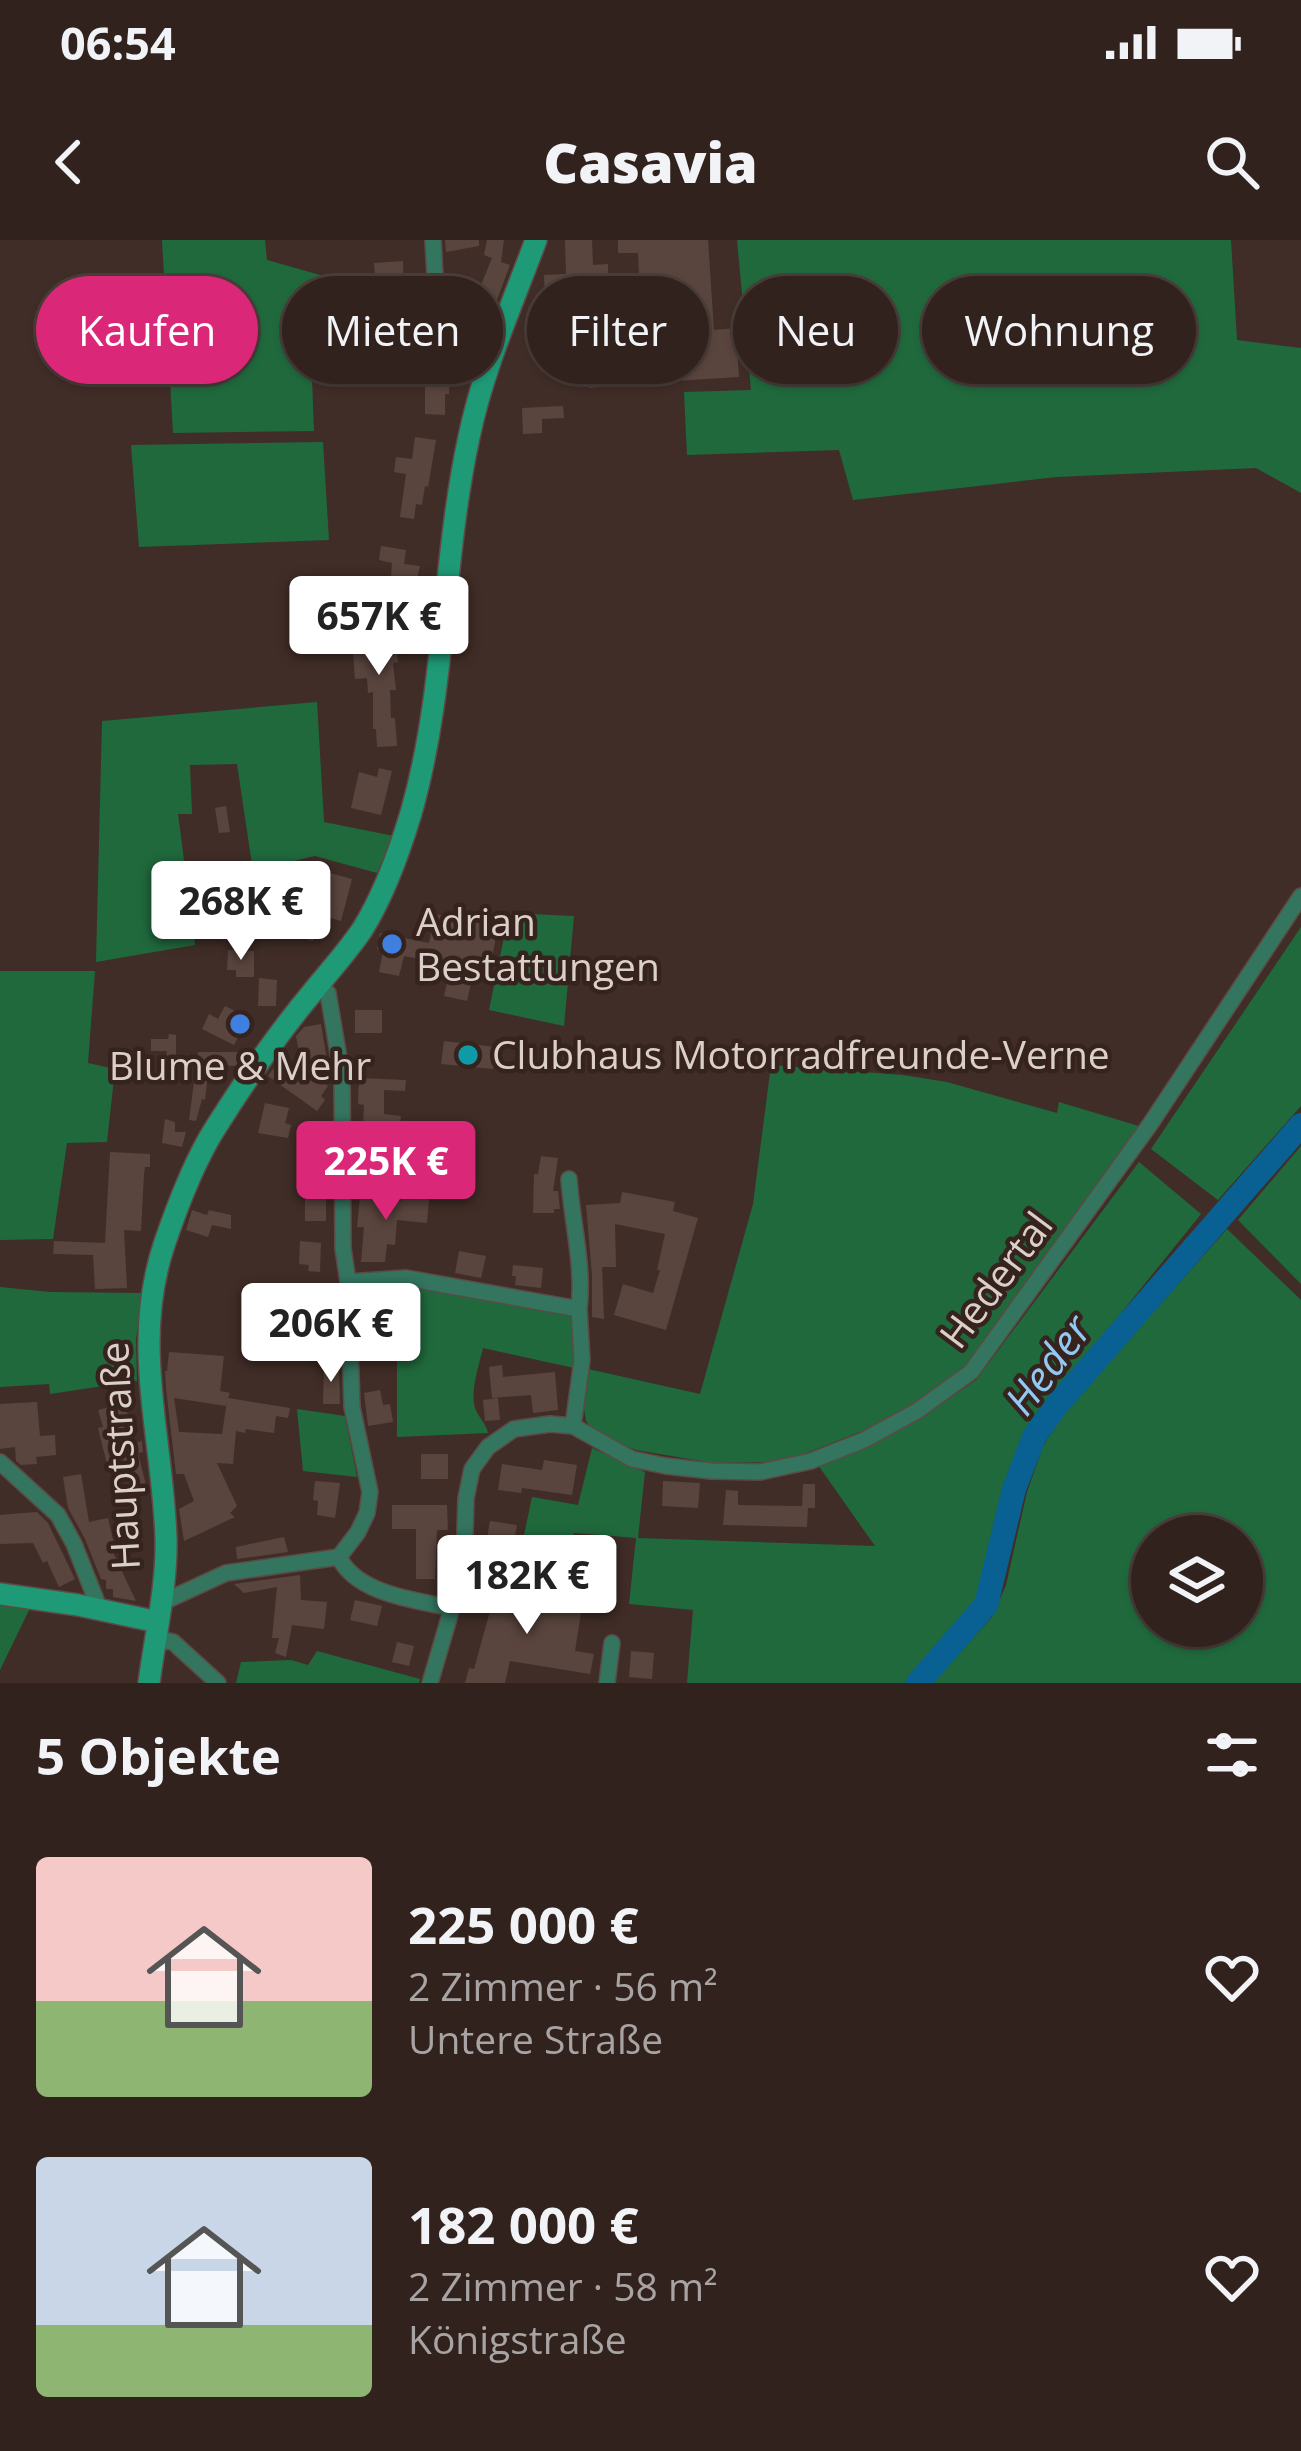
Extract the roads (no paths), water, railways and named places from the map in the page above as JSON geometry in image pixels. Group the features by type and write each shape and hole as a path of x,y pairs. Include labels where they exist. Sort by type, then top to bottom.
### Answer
{"main road":[{"name":"Hauptstraße","path":"503,327 536,240"},
{"name":"Hauptstraße","path":"149,1683 166,1541 148,1374 153,1288 164,1245 214,1131 362,930 398,854 424,760 458,495 484,384"},
{"path":"0,1594 158,1622"}],"street":[{"path":"433,240 435,276"},
{"name":"Hedertal","path":"573,1426 632,1459 711,1471 760,1472 811,1461 864,1440 917,1411 971,1372 1151,1123 1301,896"},
{"path":"218,1683 172,1642 158,1622 226,1573 339,1557 368,1513 370,1492 352,1407 343,1248 342,1076 328,993 319,985"},
{"path":"430,1683 464,1564 472,1469 488,1447 514,1429 573,1426 582,1360 582,1274 569,1179"},
{"path":"348,1282 406,1278 579,1309"},
{"path":"0,1462 58,1515 100,1610"},
{"path":"339,1557 356,1578 452,1608"},
{"path":"607,1683 612,1643"}],"waterway":[{"name":"Heder","path":"918,1683 986,1605 1014,1489 1034,1437 1301,1125"}],"place":[{"name":"Adrian Bestattungen","path":"392,944"},
{"name":"Blume & Mehr","path":"240,1024"},
{"name":"Clubhaus Motorradfreunde-Verne","path":"468,1055"}]}
